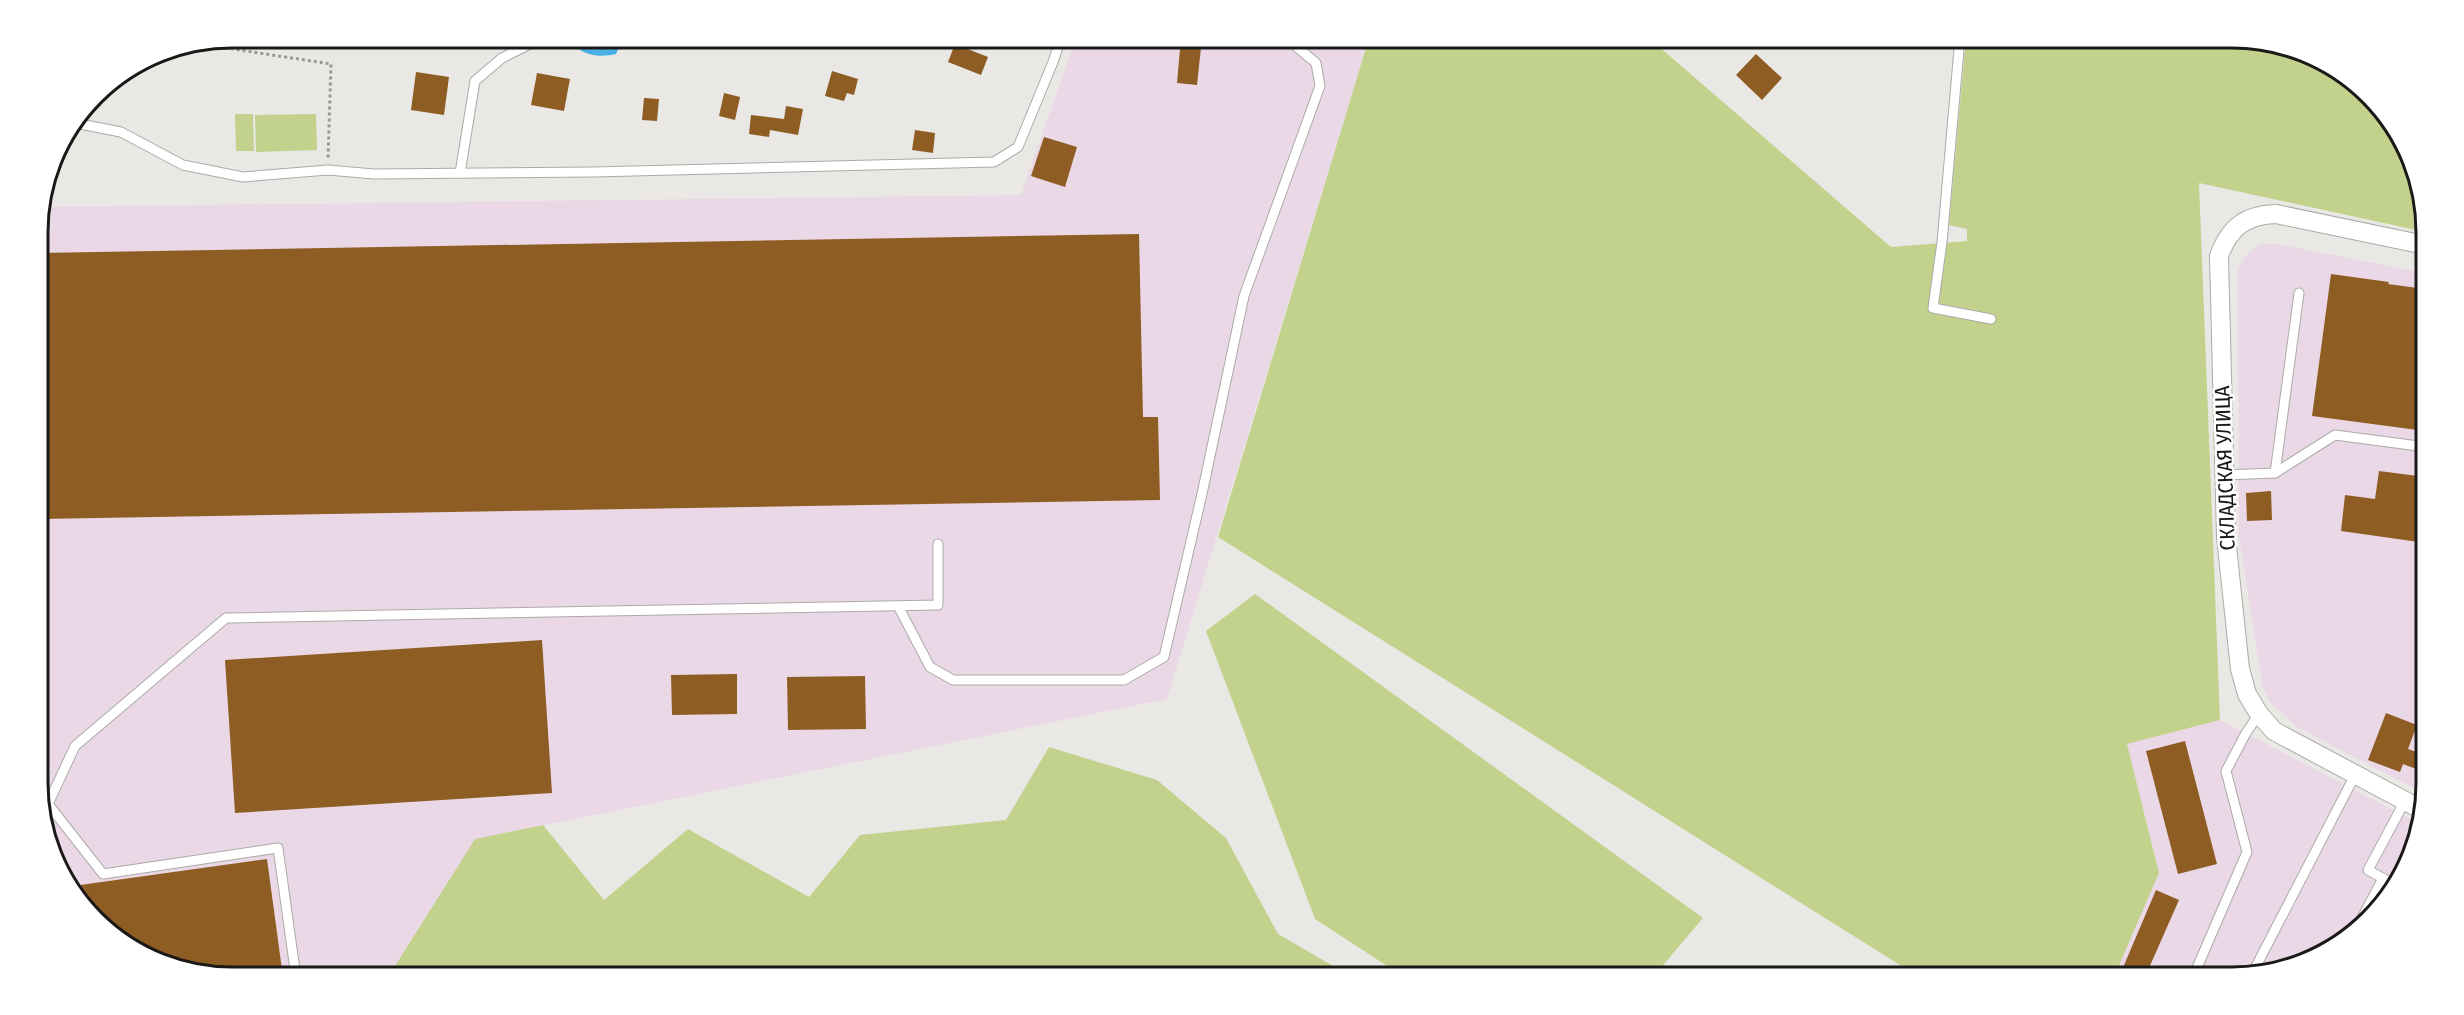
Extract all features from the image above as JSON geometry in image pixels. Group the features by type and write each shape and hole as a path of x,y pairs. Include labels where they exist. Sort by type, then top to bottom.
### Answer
{"street":[{"name":"СКЛАДСКАЯ УЛИЦА","path":"2414,806 2274,731 2259,714 2247,694 2240,669 2226,537 2219,256 2225,239 2235,229 2260,215 2276,214 2416,243"}],"lane":[{"path":"460,173 475,81 502,58 522,48"},
{"path":"83,125 121,132 183,165 243,177 328,170 374,174 460,173 994,162 1018,147 1058,48"},
{"path":"898,606 930,667 954,680 1124,680 1164,657 1202,494 1244,296 1320,86 1316,63 1298,48"},
{"path":"1959,48 1942,242 1933,308 1991,319"},
{"path":"2275,473 2299,293"},
{"path":"2224,475 2275,473 2335,435 2416,446"},
{"path":"48,796 75,746 226,618 938,605 938,544"},
{"path":"2197,967 2247,852 2226,771 2259,714"},
{"path":"2258,965 2355,775"},
{"path":"2387,880 2368,870 2405,801"},
{"path":"51,812 103,874 278,848 294,967"},
{"path":"2368,906 2383,878"}],"path":[{"path":"228,48 331,64 328,170"}],"shaded area":[{"path":"1072,48 1366,48 1167,699 476,839 394,967 220,967 196,963 151,948 130,936 94,904 79,885 58,842 48,795 48,220 50,207 1021,195"},
{"path":"2260,244 2277,244 2416,271 2415,789 2297,727 2269,701 2262,684 2239,537 2238,268 2246,255"},
{"path":"2220,720 2412,820 2402,854 2378,895 2362,913 2344,929 2303,953 2280,961 2244,967 2118,967 2159,873 2127,744"}],"green space":[{"path":"1366,48 1661,48 1891,247 1967,241 1967,229 1949,225 1965,48 2232,48 2280,54 2313,67 2334,79 2370,111 2391,140 2410,184 2416,230 2199,183 2220,720 2127,744 2159,873 2118,967 1903,967 1218,537"},
{"path":"235,114 253,114 254,151 236,151"},
{"path":"316,114 317,150 256,152 255,115"},
{"path":"1255,594 1703,918 1661,967 1389,967 1315,919 1206,631"},
{"path":"1049,747 1157,780 1226,838 1278,934 1335,967 394,967 475,839 543,825 604,900 688,829 809,897 860,835 1006,820"}],"water":[{"path":"619,48 616,54 603,56 579,49"}],"building":[{"path":"953,48 965,48 988,57 981,75 948,62"},
{"path":"1180,48 1201,48 1197,85 1177,83"},
{"path":"1756,54 1782,78 1762,100 1736,75"},
{"path":"832,71 858,79 854,95 847,93 844,101 825,96"},
{"path":"416,72 449,77 444,115 411,110"},
{"path":"537,73 570,79 564,111 531,105"},
{"path":"724,93 740,97 735,120 719,116"},
{"path":"644,98 659,99 657,121 642,120"},
{"path":"786,106 803,109 798,135 770,130 769,137 749,134 751,115 784,119"},
{"path":"915,130 935,133 933,153 912,150"},
{"path":"1044,137 1077,147 1065,187 1031,176"},
{"path":"1139,234 1143,417 1158,417 1160,500 48,519 48,253"},
{"path":"2331,274 2416,288 2416,430 2312,416"},
{"path":"2379,471 2416,476 2416,542 2341,531 2345,495 2375,499"},
{"path":"2271,491 2272,520 2247,521 2246,493"},
{"path":"542,640 552,793 235,813 225,660"},
{"path":"737,674 737,714 672,715 671,675"},
{"path":"865,676 866,729 788,730 787,677"},
{"path":"2386,713 2416,725 2408,749 2416,752 2416,769 2403,764 2400,772 2368,760"},
{"path":"2185,741 2217,864 2178,874 2146,751"},
{"path":"267,859 282,967 220,967 173,957 130,936 111,921 79,885"},
{"path":"2156,890 2179,900 2149,967 2123,967"}]}
